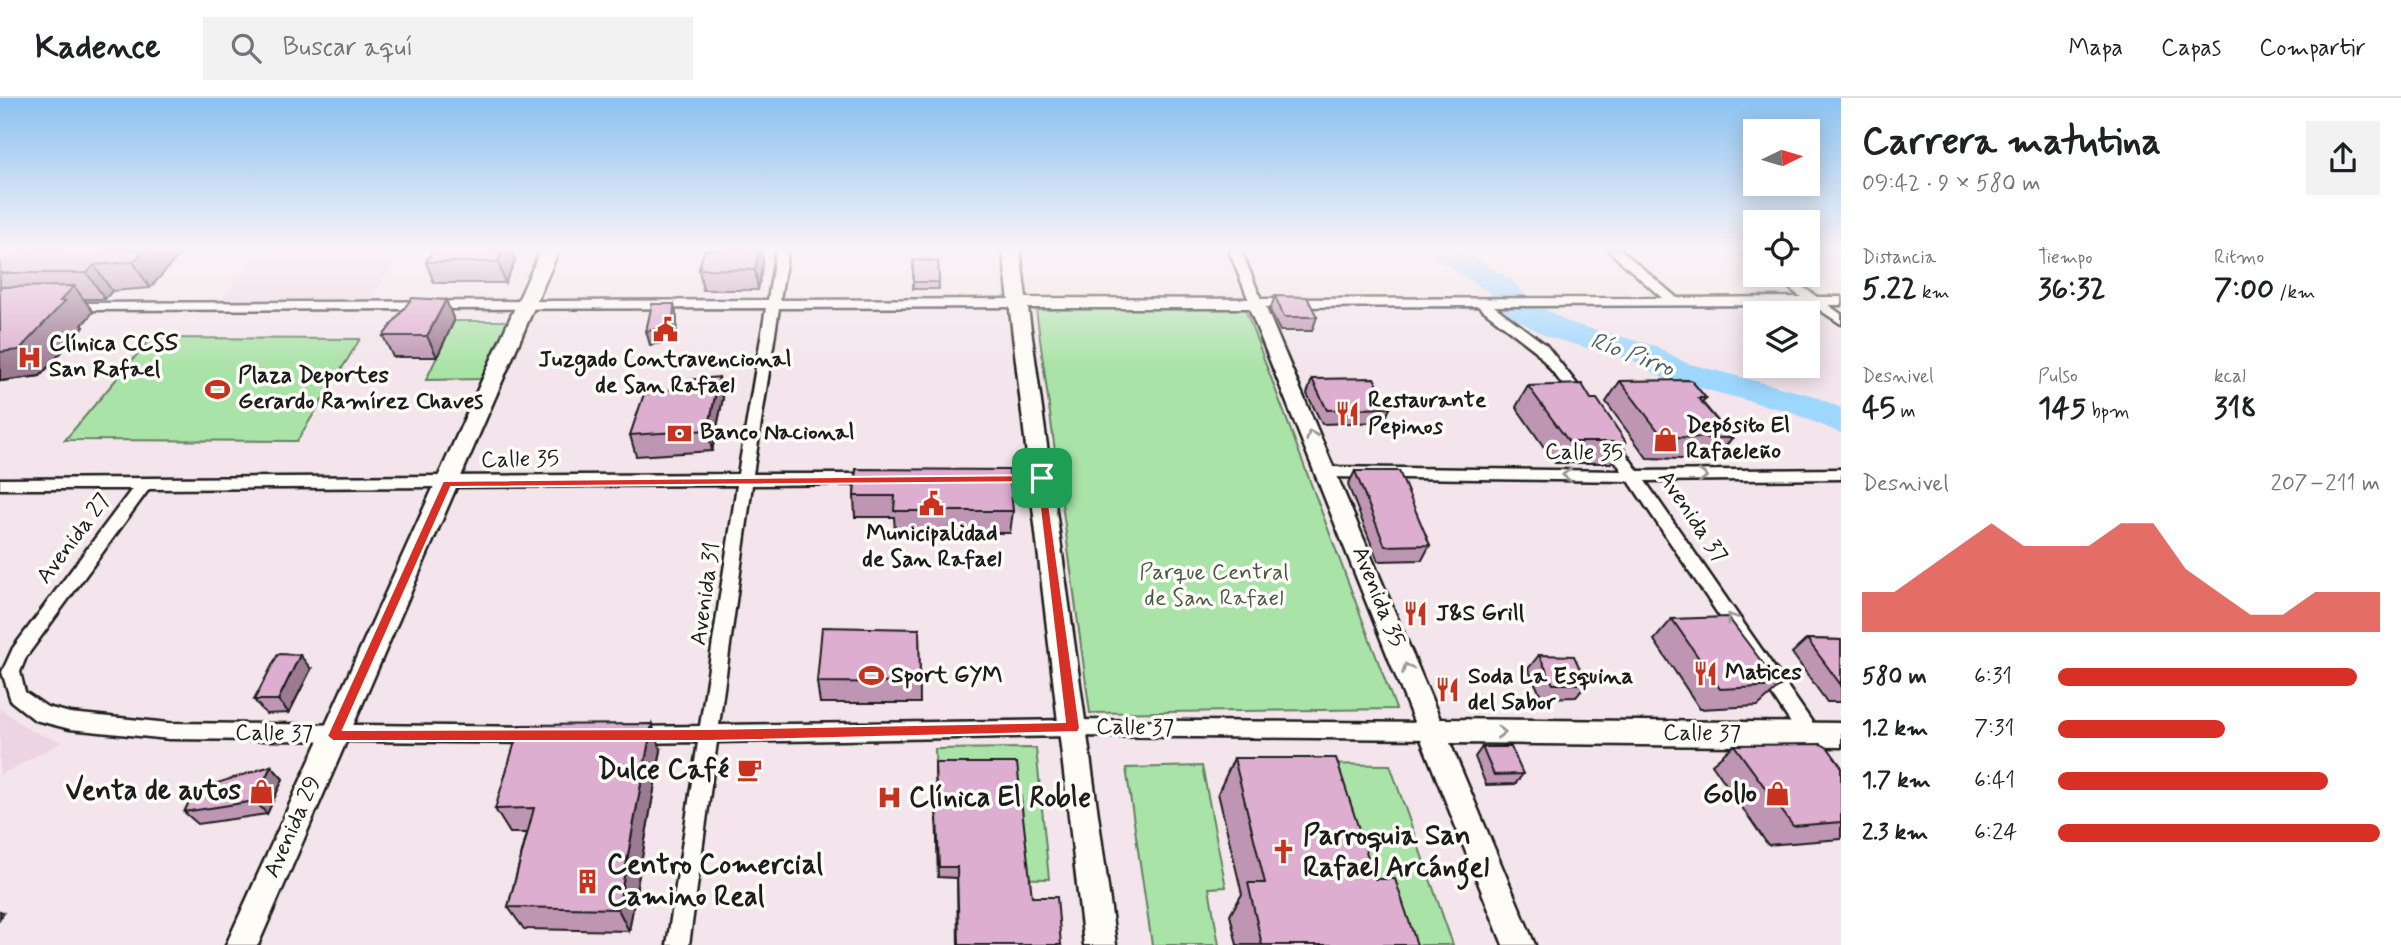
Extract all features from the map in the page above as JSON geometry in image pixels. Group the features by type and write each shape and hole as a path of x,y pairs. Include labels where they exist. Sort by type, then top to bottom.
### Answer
{"main road":[{"name":"Avenida 29","path":"242,945 532,290"},
{"path":"1018,290 1100,945"},
{"path":"1020,303 1255,303"},
{"name":"Avenida 35","path":"1255,303 1327,472 1519,945"},
{"name":"Calle 37","path":"1433,731 1841,735"}],"street":[{"name":"Avenida 31","path":"678,945 745,480 776,290"},
{"name":"Avenida 35","path":"1250,290 1255,303"},
{"path":"1659,290 1675,303"},
{"path":"1798,290 1814,301"},
{"path":"1820,302 1841,301"},
{"name":"Avenida 37","path":"1481,302 1549,356 1635,476 1826,758"},
{"path":"55,306 1020,303"},
{"path":"1255,303 1743,303"},
{"path":"1820,305 1841,320"},
{"name":"Calle 35","path":"1327,472 1635,476 1841,474"},
{"path":"974,478 1042,478"},
{"name":"Calle 35","path":"0,484 893,479"},
{"name":"Avenida 27","path":"17,696 11,672 19,653 144,484"},
{"name":"Calle 37","path":"17,696 42,714 70,721 169,731 333,736 555,735"},
{"name":"Calle 37","path":"611,735 1073,728 1433,731"}],"shaded area":[{"path":"229,290 377,290 371,299 222,299"},
{"path":"0,708 29,730 62,742 0,775"}],"green space":[{"name":"Parque Central de San Rafael","path":"1036,309 1245,309 1396,709 1090,713"},
{"path":"454,321 508,321 483,379 426,380"},
{"name":"Plaza Deportes Gerardo Ramírez Chaves","path":"151,338 360,339 297,441 65,440"},
{"path":"1036,748 1049,879 938,877 935,749"},
{"path":"1309,764 1390,765 1453,945 1383,945"},
{"path":"1202,766 1226,887 1209,888 1219,945 1152,945 1126,768"}],"building":[{"path":"0,290 71,290 60,301 65,301 19,350 0,352"},
{"path":"1275,296 1307,297 1317,317 1284,317"},
{"path":"412,298 446,300 427,336 383,336"},
{"path":"652,304 674,304 673,327 646,331"},
{"path":"719,377 708,430 630,435 644,394 686,387 687,380"},
{"path":"1374,378 1390,408 1327,410 1312,379"},
{"path":"1691,380 1706,398 1698,398 1732,438 1663,437 1620,381"},
{"path":"1582,384 1591,399 1597,399 1626,442 1569,442 1528,386"},
{"path":"856,469 1009,470 1013,511 894,511 895,496 854,496"},
{"path":"1355,471 1399,471 1430,545 1385,546"},
{"path":"1728,617 1780,686 1720,689 1672,619"},
{"name":"Sport GYM","path":"822,627 919,629 920,683 817,682"},
{"path":"1807,639 1841,640 1841,685"},
{"path":"278,654 300,655 278,700 254,700"},
{"path":"1539,655 1574,656 1587,684 1553,684"},
{"name":"Centro Comercial Camino Real","path":"652,724 618,909 508,907 534,808 495,809 520,725"},
{"path":"1821,744 1828,748 1841,766 1841,822 1793,826 1734,745"},
{"path":"1482,747 1511,747 1523,774 1494,775"},
{"path":"1234,758 1336,758 1375,879 1395,879 1417,945 1262,945 1248,883 1265,883"},
{"path":"935,763 1017,763 1032,897 1057,897 1061,945 959,945 957,867 939,867"},
{"path":"271,766 255,801 184,812 195,790"}],"waterway":[{"name":"Río Pirro","path":"1503,290 1520,308 1559,330 1644,353 1675,371 1802,404 1841,421"}],"place":[{"name":"Juzgado Contravencional de San Rafael","path":"665,330"},
{"name":"Clínica CCSS San Rafael","path":"29,357"},
{"name":"Plaza Deportes Gerardo Ramírez Chaves","path":"218,389"},
{"name":"Restaurante Pepinos","path":"1348,414"},
{"name":"Banco Nacional","path":"680,433"},
{"name":"Depósito El Rafaeleño","path":"1666,439"},
{"name":"Municipalidad de San Rafael","path":"932,504"},
{"name":"J&S Grill","path":"1416,614"},
{"name":"Matices","path":"1705,673"},
{"name":"Sport GYM","path":"871,676"},
{"name":"Soda La Esquina del Sabor","path":"1448,690"},
{"name":"Dulce Café","path":"749,770"},
{"name":"Venta de autos","path":"261,791"},
{"name":"Gollo","path":"1777,794"},
{"name":"Clínica El Roble","path":"889,798"},
{"name":"Parroquia San Rafael Arcángel","path":"1283,852"},
{"name":"Centro Comercial Camino Real","path":"587,881"}],"route":[{"path":"1042,478 1073,728 708,735 333,736 447,483 1042,478"}]}
